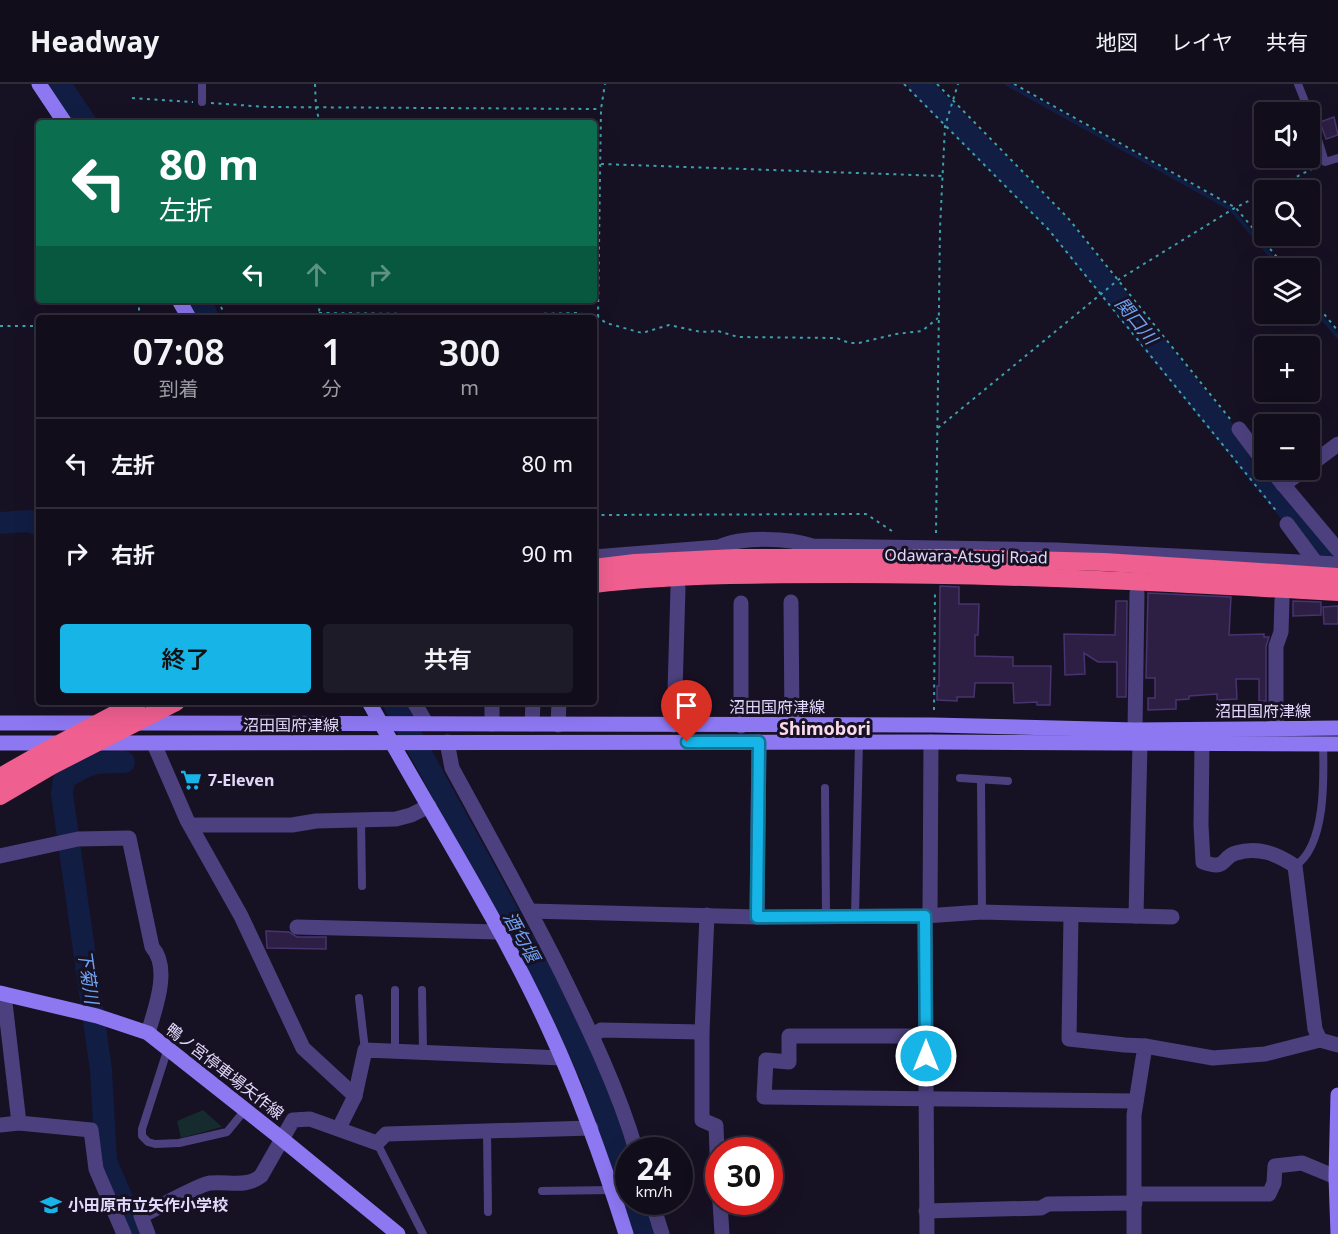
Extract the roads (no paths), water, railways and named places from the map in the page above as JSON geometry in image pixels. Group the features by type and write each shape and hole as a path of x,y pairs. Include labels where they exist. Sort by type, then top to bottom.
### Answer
{"highway":[{"name":"Odawara-Atsugi Road","path":"597,568 635,563 736,558 950,558 1104,562 1338,577"},
{"name":"Odawara-Atsugi Road","path":"597,584 635,579 736,574 950,574 1101,579 1338,592"},
{"path":"0,777 132,705"},
{"path":"0,796 51,766 170,705"}],"main road":[{"path":"39,84 63,120"},
{"path":"371,705 396,742 549,1028 591,1128 626,1234"},
{"name":"沼田国府津線","path":"0,723 933,725 1137,736 1202,743 1330,744"},
{"name":"沼田国府津線","path":"0,743 931,742 1338,728"},
{"name":"鴨ノ宮停車場矢作線","path":"2,993 91,1015 148,1033 398,1234"},
{"path":"1338,1095 1336,1177 1338,1234"}],"street":[{"path":"1239,429 1254,449"},
{"path":"1320,458 1338,444"},
{"path":"1279,480 1338,550"},
{"path":"1283,485 1290,480"},
{"path":"1287,524 1338,592"},
{"path":"597,557 719,547 732,541 796,540 813,546 1143,553 1338,564"},
{"path":"674,725 678,588"},
{"path":"1136,916 1137,593"},
{"path":"1276,729 1276,646 1281,632 1282,600"},
{"path":"791,602 792,725"},
{"path":"741,603 741,726"},
{"path":"415,705 421,723"},
{"path":"492,705 492,724"},
{"path":"532,724 533,705"},
{"path":"558,725 559,705"},
{"path":"447,742 452,768 530,911 592,1036 632,1137"},
{"path":"757,917 759,742"},
{"path":"927,1234 925,1098 931,742"},
{"path":"1202,743 1203,862 1212,866 1221,865 1234,853 1268,851 1295,866 1311,1011 1320,1040"},
{"path":"154,744 187,820 241,916 303,1048 355,1096"},
{"path":"192,827 240,824 292,825 316,821 396,819 429,806"},
{"path":"0,856 78,839 129,838 152,947 157,953 159,963 160,990 148,1033"},
{"path":"530,911 757,917 982,912 1172,917"},
{"path":"707,915 702,1032 702,1120 716,1126 716,1137"},
{"path":"1071,915 1069,1039 1145,1046 1213,1058 1265,1054 1320,1040 1338,1045"},
{"path":"297,927 499,932"},
{"path":"2,993 19,1123"},
{"path":"592,1036 601,1030 702,1032"},
{"path":"926,1036 789,1036 789,1062 766,1060 764,1097 1136,1101"},
{"path":"1134,1234 1134,1115 1145,1046"},
{"path":"339,1128 355,1096 365,1050 562,1058"},
{"path":"148,1234 141,1216 208,1183 245,1184 261,1176 293,1120 310,1119 377,1143 386,1134 591,1128"},
{"path":"0,1125 19,1123 91,1130 96,1169 124,1234"},
{"path":"926,1211 1041,1208 1048,1204 1135,1198 1269,1194 1274,1183 1275,1166 1302,1163 1336,1177"},
{"path":"656,1215 662,1234"},
{"path":"721,1215 722,1234"}],"lane":[{"path":"202,84 202,102"},
{"path":"1298,84 1325,162 1338,158"},
{"path":"855,916 859,742"},
{"path":"1295,866 1310,850 1323,802 1330,744"},
{"path":"960,778 1008,781"},
{"path":"981,780 982,912"},
{"path":"825,788 826,917"},
{"path":"361,820 362,886"},
{"path":"395,990 395,1051"},
{"path":"422,990 423,1052"},
{"path":"360,998 365,1050"},
{"path":"168,1048 142,1129 142,1136 148,1142 179,1143 227,1132 245,1110"},
{"path":"487,1131 488,1212"},
{"path":"377,1143 423,1234"},
{"path":"542,1191 612,1190"},
{"path":"722,1234 730,1234"}],"waterway":[{"name":"酒匂堰","path":"60,84 84,120"},
{"name":"関口川","path":"919,84 1055,221 1338,572"},
{"path":"1007,84 1231,209 1273,258"},
{"name":"酒匂堰","path":"201,303 207,315"},
{"path":"1320,315 1338,337"},
{"name":"下菊川","path":"0,523 29,521 36,524"},
{"name":"酒匂堰","path":"395,705 556,1001 592,1079 615,1144"},
{"name":"下菊川","path":"124,762 99,763 80,769 64,779 62,794 101,1070 106,1161 137,1234"},
{"name":"酒匂堰","path":"639,1215 644,1234"}],"place":[{"name":"7-Eleven","path":"191,780"},
{"name":"小田原市立矢作小学校","path":"51,1205"}],"district":[{"name":"Shimobori","path":"825,729"}]}
